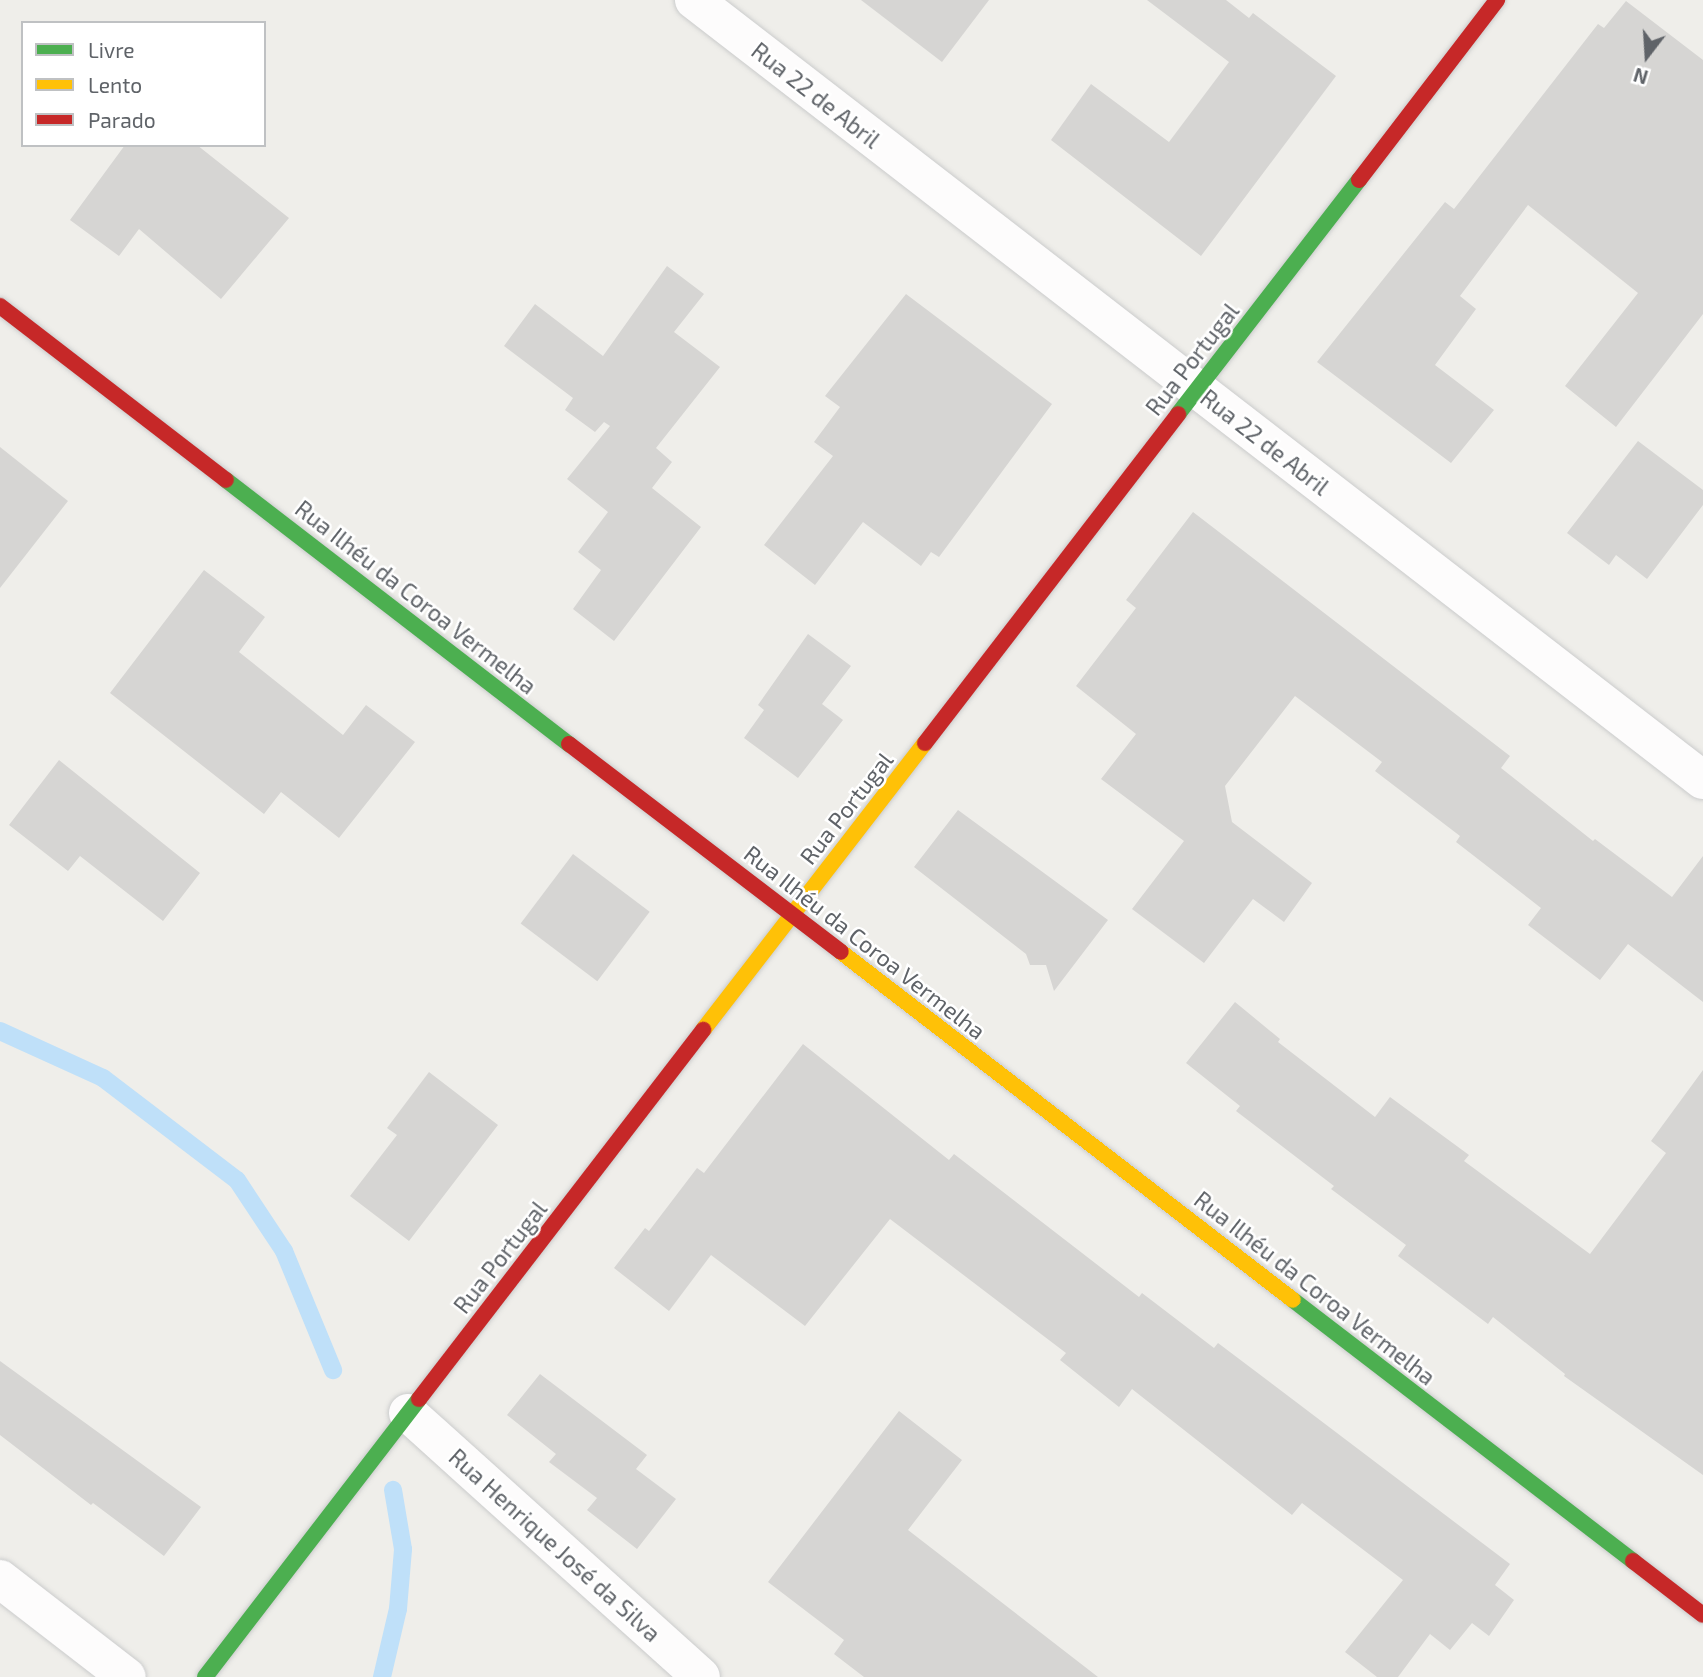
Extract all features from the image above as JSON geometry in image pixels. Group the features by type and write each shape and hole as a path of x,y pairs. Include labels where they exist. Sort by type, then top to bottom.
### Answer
{"street":[{"name":"Rua 22 de Abril","path":"694,0 1703,780"},
{"name":"Rua Portugal","path":"205,1677 1497,0"},
{"name":"Rua Ilhéu da Coroa Vermelha","path":"0,306 1703,1615"},
{"name":"Rua Henrique José da Silva","path":"408,1413 701,1677"},
{"path":"0,1579 127,1677"}],"building":[{"path":"861,0 989,0 942,62"},
{"path":"1147,0 1226,0 1249,18 1253,13 1336,76 1201,256 1051,140 1091,84 1169,142 1229,62"},
{"path":"1626,1 1703,60 1703,314 1616,427 1565,386 1638,293 1528,205 1460,296 1476,309 1435,365 1494,410 1451,463 1317,362 1445,202 1454,209 1598,24 1604,28"},
{"path":"124,147 200,147 289,218 221,299 139,229 119,256 70,220"},
{"path":"667,266 704,294 674,332 720,367 656,448 672,462 652,488 701,527 614,641 573,609 601,570 578,552 608,512 567,479 610,426 604,422 595,432 565,410 573,398 504,346 535,304 603,356"},
{"path":"906,294 1052,404 939,557 931,552 921,566 863,522 815,585 764,545 833,456 814,442 840,407 825,396"},
{"path":"1638,441 1703,490 1703,505 1647,579 1616,555 1609,565 1567,533"},
{"path":"0,447 68,501 0,588"},
{"path":"1193,512 1510,756 1501,768 1593,841 1595,839 1672,897 1703,856 1703,1002 1628,944 1600,980 1528,925 1541,908 1456,842 1460,836 1375,771 1382,762 1295,696 1225,786 1232,822 1312,883 1284,922 1253,899 1204,963 1132,909 1184,841 1101,779 1136,734 1076,686 1136,608 1126,600"},
{"path":"204,570 265,617 239,652 343,735 366,705 415,742 339,838 281,792 264,814 110,693"},
{"path":"808,634 851,666 822,704 843,720 798,778 744,738 764,710 758,705"},
{"path":"59,760 200,873 163,921 80,856 68,871 9,825"},
{"path":"958,810 1108,920 1054,991 1046,965 1030,965 1026,954 914,867"},
{"path":"573,854 650,912 597,981 521,923"},
{"path":"1235,1002 1280,1039 1278,1042 1375,1117 1390,1097 1469,1155 1464,1161 1590,1254 1666,1153 1651,1141 1703,1070 1703,1475 1564,1376 1565,1374 1493,1317 1488,1324 1398,1256 1406,1245 1331,1189 1334,1186 1236,1111 1240,1106 1186,1063"},
{"path":"803,1044 949,1160 954,1154 1139,1297 1142,1293 1214,1348 1218,1343 1510,1564 1495,1585 1514,1600 1489,1636 1472,1623 1450,1650 1430,1634 1398,1677 1377,1677 1345,1652 1403,1580 1302,1503 1292,1515 1132,1389 1119,1407 1060,1360 1066,1353 890,1219 805,1326 711,1255 669,1311 614,1268 645,1228 649,1231 697,1168 704,1173"},
{"path":"429,1072 498,1125 409,1241 350,1196 397,1135 387,1128"},
{"path":"0,1361 201,1507 164,1556 93,1503 91,1505 0,1435"},
{"path":"540,1374 647,1455 636,1469 676,1499 637,1549 587,1510 597,1498 549,1462 556,1454 507,1415"},
{"path":"899,1411 962,1460 908,1530 1098,1677 864,1677 834,1654 844,1640 768,1582"}],"waterway":[{"path":"0,1031 103,1078 237,1180 284,1251 333,1370"},
{"path":"382,1677 398,1609 403,1549 393,1490"}],"traffic: fast":[{"path":"1178,414 1359,180"},
{"path":"226,480 569,744"},
{"path":"1293,1300 1633,1561"},
{"path":"205,1677 419,1399"}],"traffic: slow":[{"path":"703,1030 925,743"},
{"path":"841,952 1293,1300"}],"traffic: jam":[{"path":"1359,180 1497,0"},
{"path":"0,306 226,480"},
{"path":"925,743 1178,414"},
{"path":"569,744 841,952"},
{"path":"419,1399 703,1030"},
{"path":"1633,1561 1703,1615"}]}
